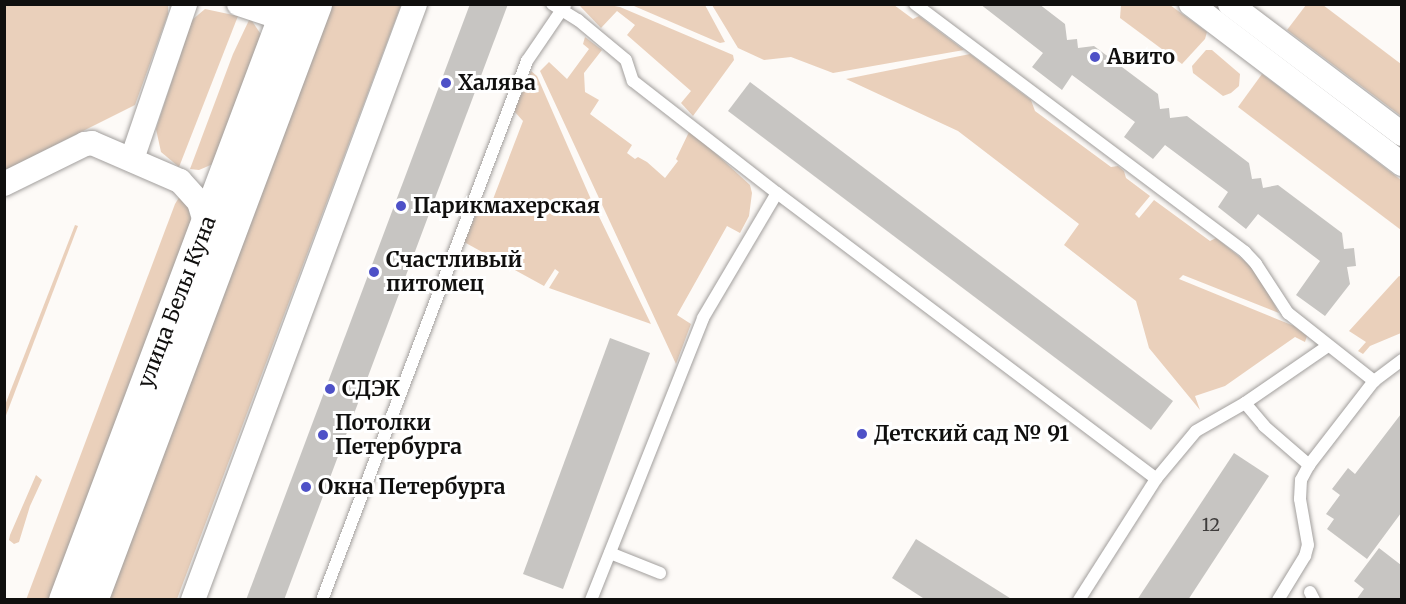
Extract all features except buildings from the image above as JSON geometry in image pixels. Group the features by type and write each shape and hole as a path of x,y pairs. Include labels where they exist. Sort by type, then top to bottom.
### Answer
{"street":[{"path":"132,159 185,4"},
{"path":"239,4 299,14"},
{"path":"193,600 415,4"},
{"path":"1191,4 1401,164"},
{"path":"1237,6 1401,134"},
{"name":"улица Белы Куна","path":"65,600 217,230 299,14"},
{"path":"4,184 84,144 107,148 180,181 190,189 217,230"},
{"name":"улица Белы Куна","path":"91,600 217,230"}],"lane":[{"path":"915,4 1245,252 1256,264 1288,313 1374,381"},
{"path":"1222,28 1237,6"},
{"path":"322,600 527,61 559,7 626,60 633,81 777,193 1156,479"},
{"path":"591,600 703,318 777,193"},
{"path":"1079,600 1156,479 1196,431 1245,403 1328,346"},
{"path":"1278,600 1305,556 1308,545 1300,499 1301,480 1309,465 1374,381 1401,360"},
{"path":"1245,403 1264,426 1309,465"},
{"path":"610,553 660,573"}],"shaded area":[{"path":"168,4 168,14 135,105 5,170 4,5"},
{"path":"604,4 620,7 733,55 734,60 693,116 681,103 691,91 627,35 635,25 617,11 601,28 580,6"},
{"path":"329,5 401,5 177,599 104,600"},
{"path":"705,5 725,42 720,43 634,6"},
{"path":"712,5 894,5 913,19 919,16 964,50 833,73 791,57 764,60 738,48"},
{"path":"1121,5 1170,5 1207,32 1205,39 1182,64 1120,18"},
{"path":"1306,5 1323,5 1401,64 1401,116 1287,30"},
{"path":"205,9 238,16 179,167 161,152 156,129 192,20"},
{"path":"250,18 262,36 213,164 199,170 190,169 233,54"},
{"path":"585,37 602,50 584,73 585,92 599,100 590,114 632,145 627,153 635,159 638,157 647,162 665,178 678,161 676,159 690,130 750,185 752,193 749,216 740,233 727,226 677,315 691,324 676,364 540,71 549,62 567,79 589,49 583,44"},
{"path":"1206,50 1212,50 1240,74 1239,86 1231,93 1223,96 1193,73 1192,66"},
{"path":"970,54 1031,100 1035,111 1111,167 1118,166 1124,171 1126,178 1150,196 1135,214 1139,218 1154,200 1210,241 1216,238 1256,270 1279,313 1183,275 1179,279 1294,326 1307,336 1305,342 1295,337 1225,386 1195,396 1200,410 1149,348 1136,301 1064,245 1079,224 958,131 846,79"},
{"path":"531,71 537,76 593,204 651,324 549,288 559,272 555,269 544,286 464,242 477,212 490,207 523,121 514,111"},
{"path":"1262,74 1401,180 1401,230 1238,107"},
{"path":"180,196 187,204 192,223 51,599 26,600 175,204"},
{"path":"75,225 78,226 5,418 5,405"},
{"path":"1399,276 1402,277 1401,333 1370,346 1363,354 1358,351 1366,342 1349,331"},
{"path":"36,475 42,480 30,506 19,542 14,544 9,540 10,535"}],"place":[{"name":"Авито","path":"1095,57"},
{"name":"Халява","path":"446,83"},
{"name":"Парикмахерская","path":"401,206"},
{"name":"Счастливый питомец","path":"374,272"},
{"name":"СДЭК","path":"330,389"},
{"name":"Детский сад № 91","path":"862,434"},
{"name":"Потолки Петербурга","path":"323,435"},
{"name":"Окна Петербурга","path":"306,487"}]}
